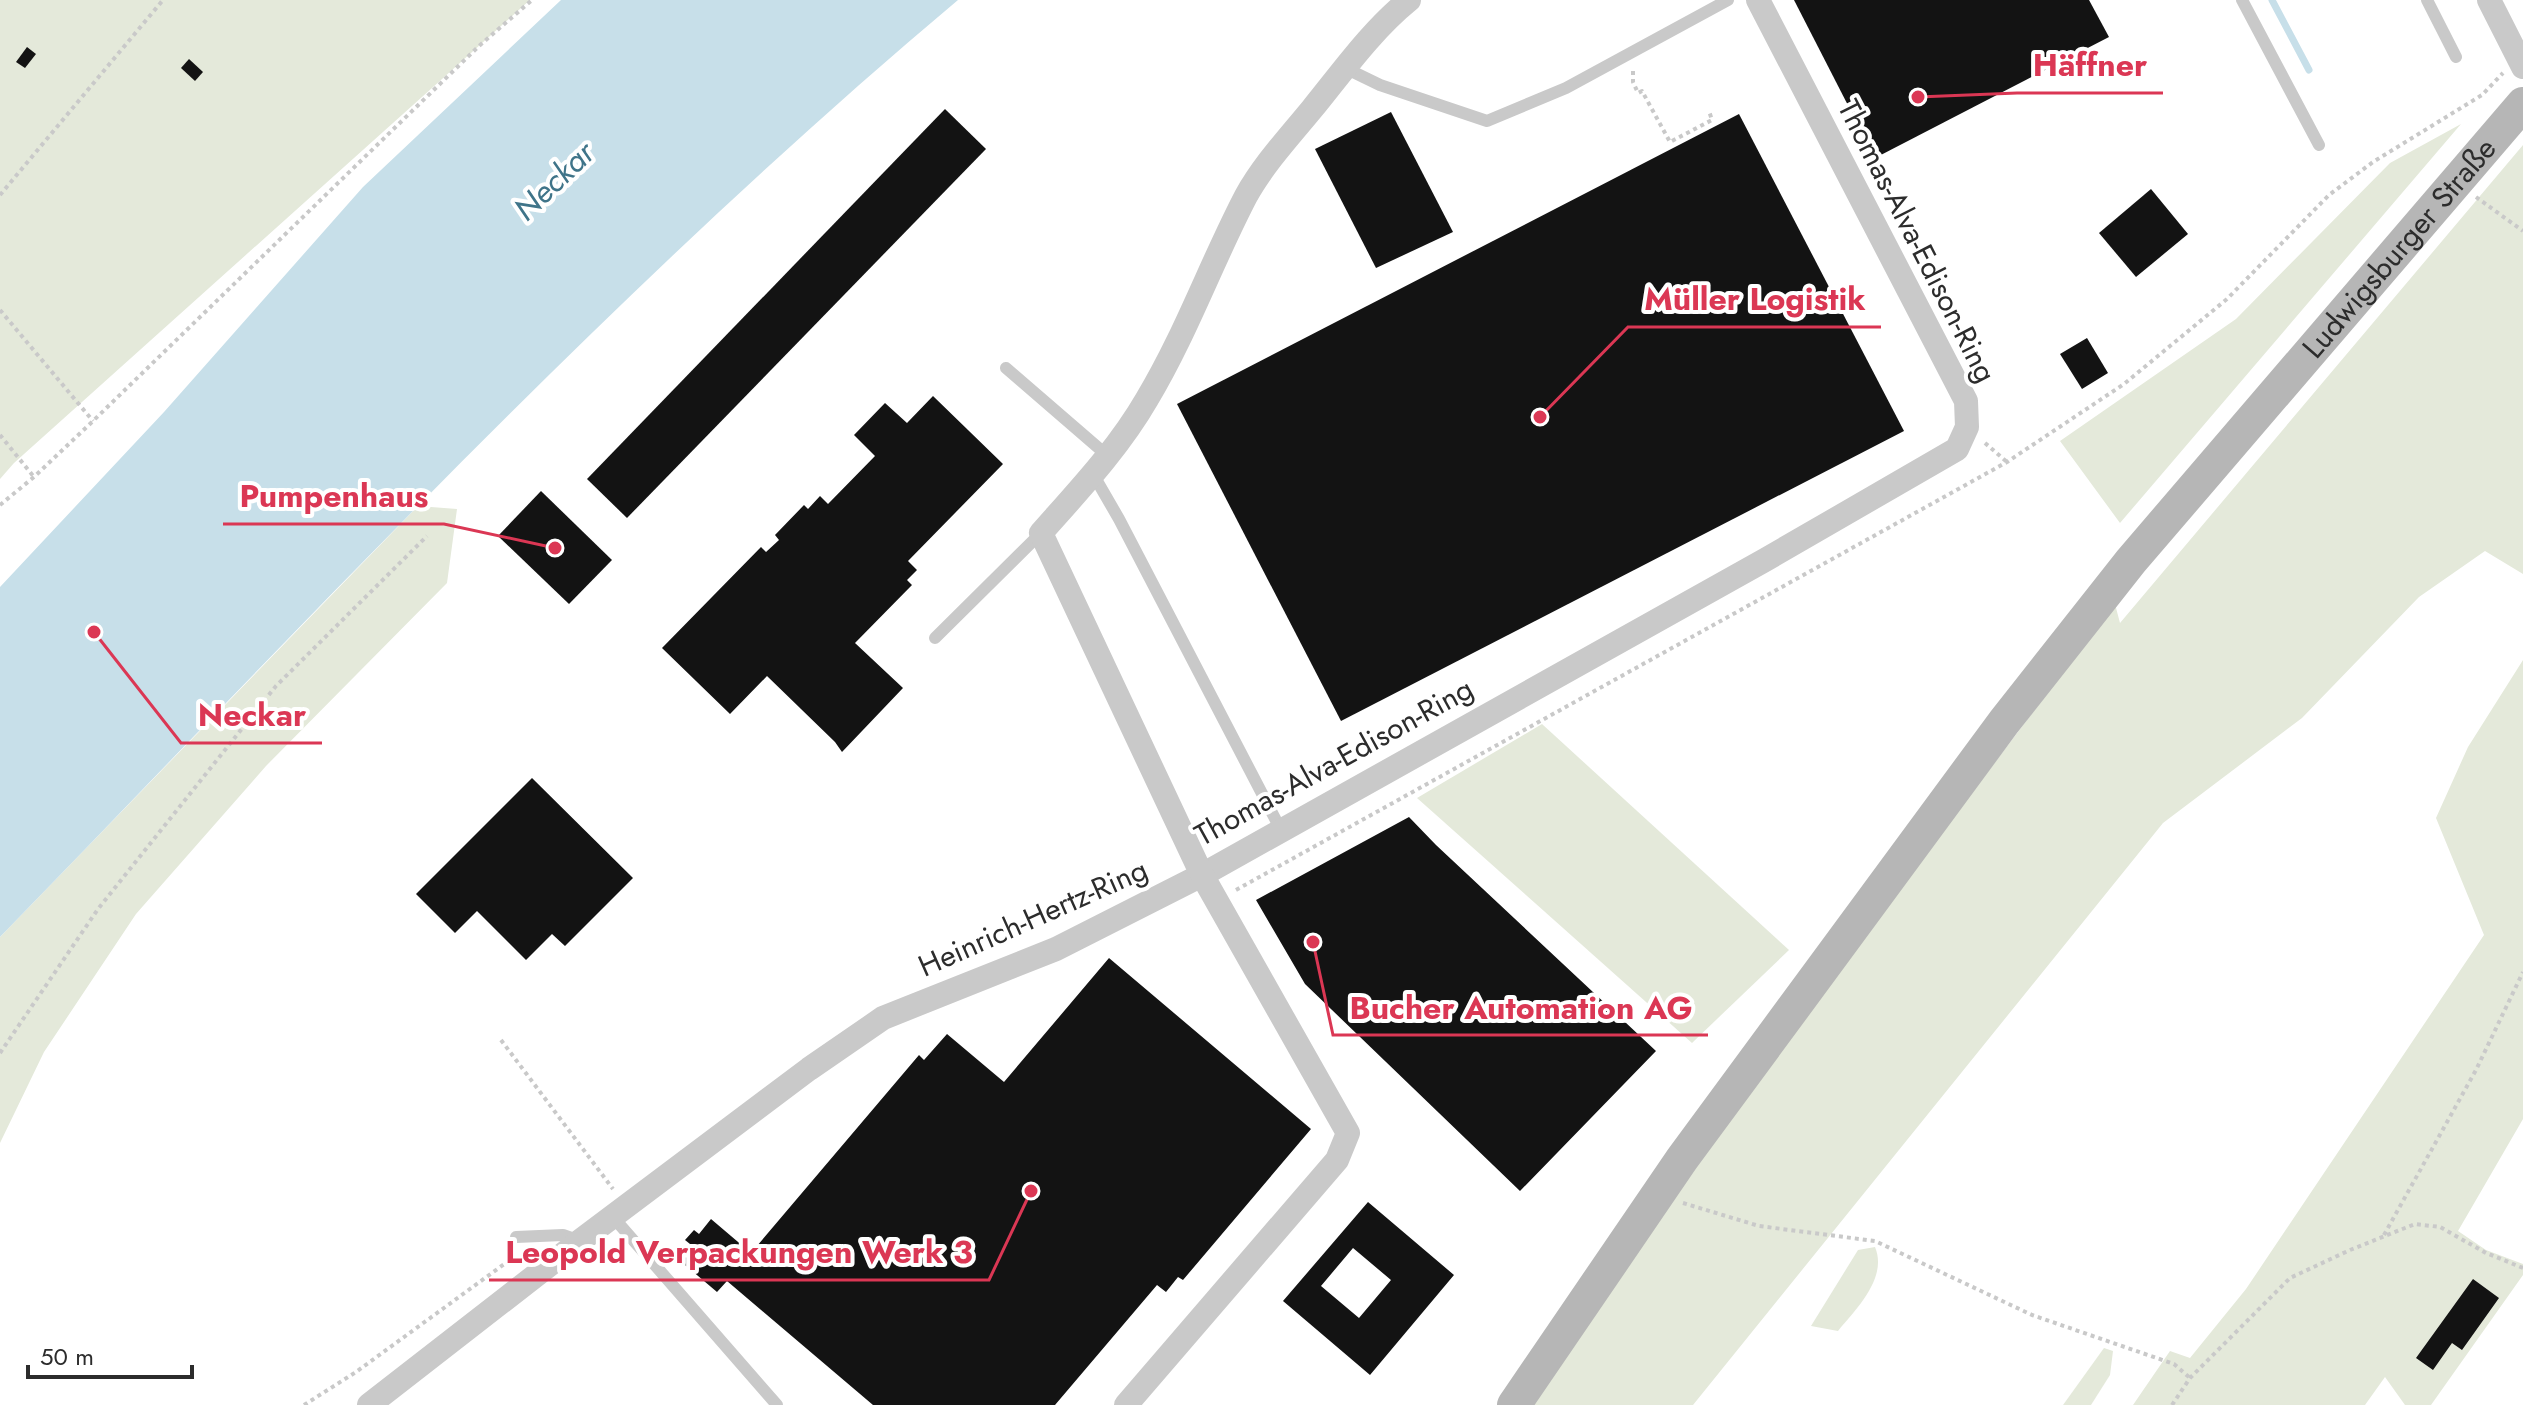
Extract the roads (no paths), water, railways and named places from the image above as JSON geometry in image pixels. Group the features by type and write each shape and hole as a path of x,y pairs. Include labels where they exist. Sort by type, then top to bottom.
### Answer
{"main road":[{"name":"Ludwigsburger Straße","path":"1514,1405 1660,1192 2004,722 2131,561 2523,104"}],"street":[{"path":"1041,533 1101,466 1147,401 1180,339 1248,192 1274,155 1385,20 1409,0"},
{"name":"Thomas-Alva-Edison-Ring","path":"1041,533 1202,875 1957,449 1967,427 1966,401 1758,0"},
{"path":"2489,0 2520,62"},
{"path":"1126,1405 1337,1160 1348,1133 1202,875"},
{"name":"Heinrich-Hertz-Ring","path":"369,1405 580,1241 809,1069 883,1018 1056,949 1202,875"}],"lane":[{"path":"1345,68 1380,85 1487,121 1566,88 1728,0"},
{"path":"2242,0 2319,145"},
{"path":"2427,0 2456,57"},
{"path":"1006,368 1101,466 1119,519 1281,830"},
{"path":"935,638 1041,533"},
{"path":"619,1212 777,1405"},
{"path":"516,1237 563,1235 580,1241"}],"water":[{"path":"561,0 958,0 708,222 587,338 467,456 0,937 0,587 164,412 363,187"}],"waterway":[{"path":"2272,0 2309,70"}],"place":[{"name":"Häffner","path":"1918,97"},
{"name":"Müller Logistik","path":"1540,417"},
{"name":"Pumpenhaus","path":"555,548"},
{"name":"Neckar","path":"94,632"},
{"name":"Bucher Automation AG","path":"1313,942"},
{"name":"Leopold Verpackungen Werk 3","path":"1031,1191"}]}
